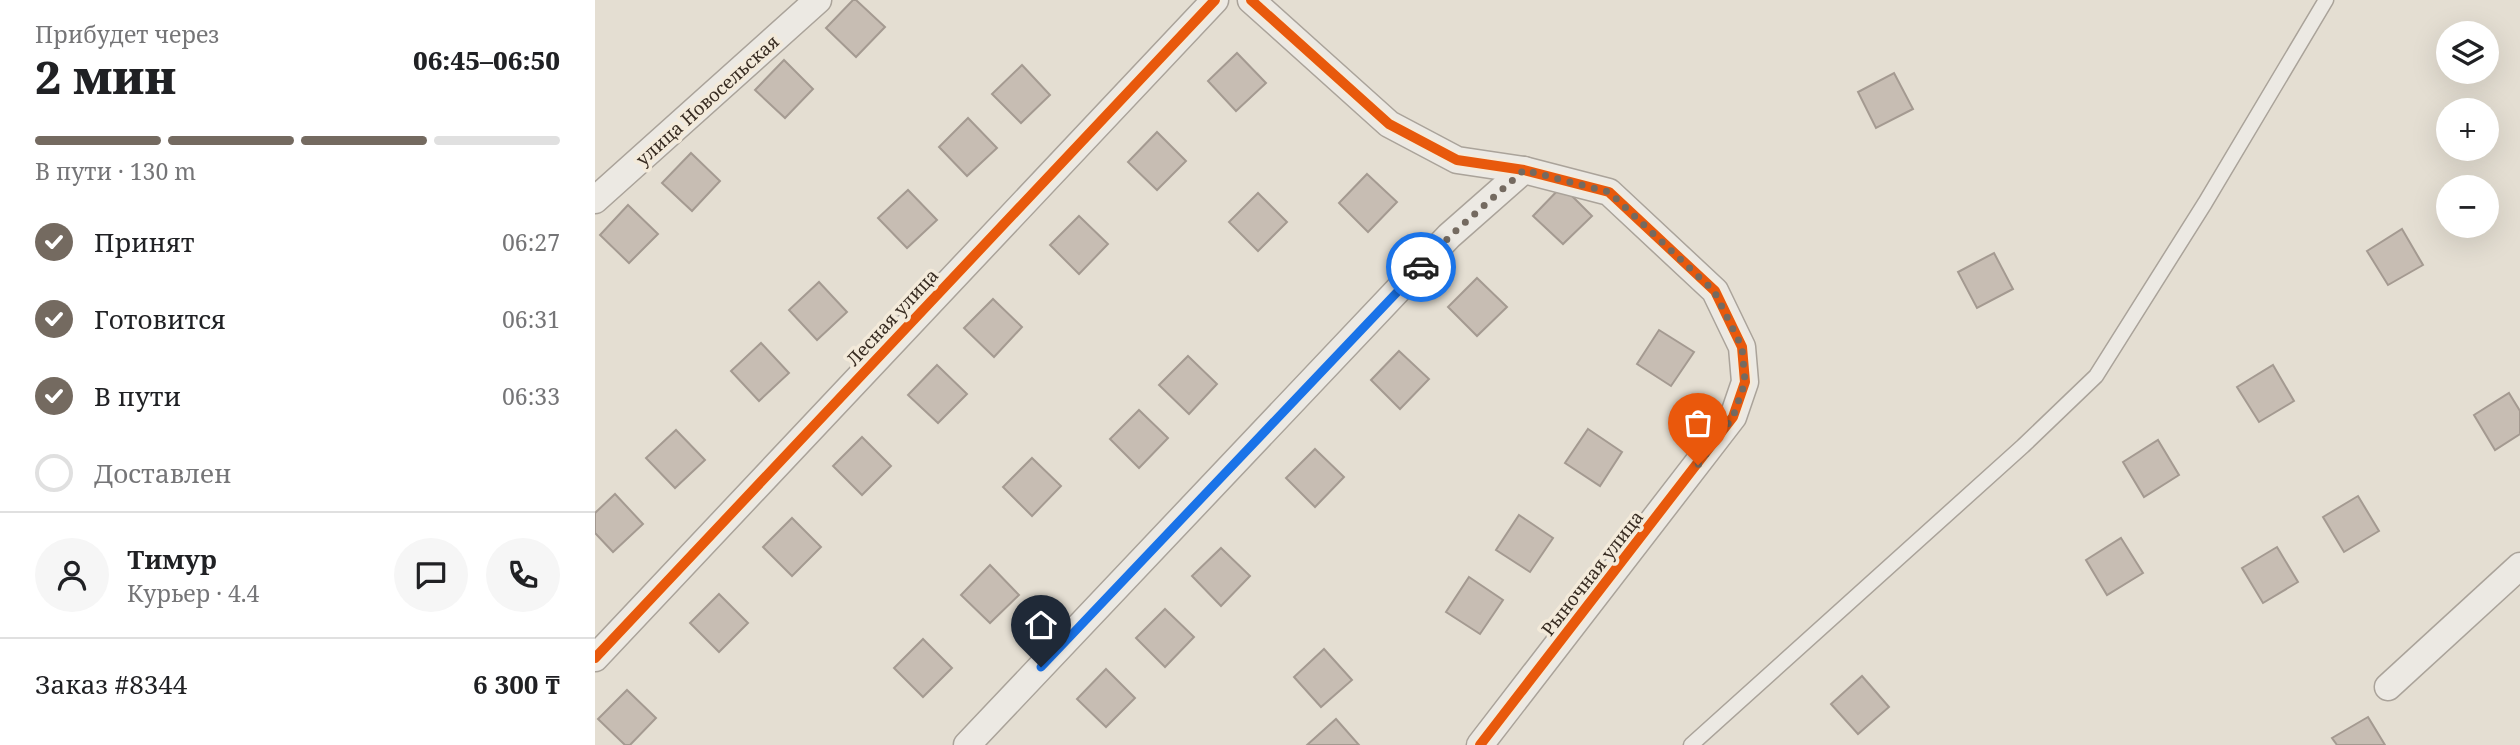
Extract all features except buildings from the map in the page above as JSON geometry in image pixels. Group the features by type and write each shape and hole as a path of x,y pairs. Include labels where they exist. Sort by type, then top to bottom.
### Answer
{"street":[{"name":"улица Новосельская","path":"595,200 818,0"},
{"name":"Лесная улица","path":"595,658 1215,0"},
{"path":"1251,0 1389,124 1457,160 1524,170"},
{"path":"967,745 1450,236 1524,170"},
{"name":"Рыночная улица","path":"1480,745 1715,443 1733,417 1745,382 1742,347 1714,291 1705,282 1609,192 1524,170"},
{"path":"2388,687 2520,566"}],"lane":[{"path":"1691,745 2023,446 2096,376 2205,203 2326,0"}],"cycle path":[{"path":"595,658 1215,0"},
{"path":"1251,0 1389,124 1457,160 1524,170 1609,192 1715,291 1742,347 1745,382 1733,417 1480,745"}],"way so far":[{"path":"1421,267 1450,236 1524,170 1609,192 1714,291 1742,347 1745,382 1733,417 1698,465"}],"route":[{"path":"1041,667 1421,267"}]}
